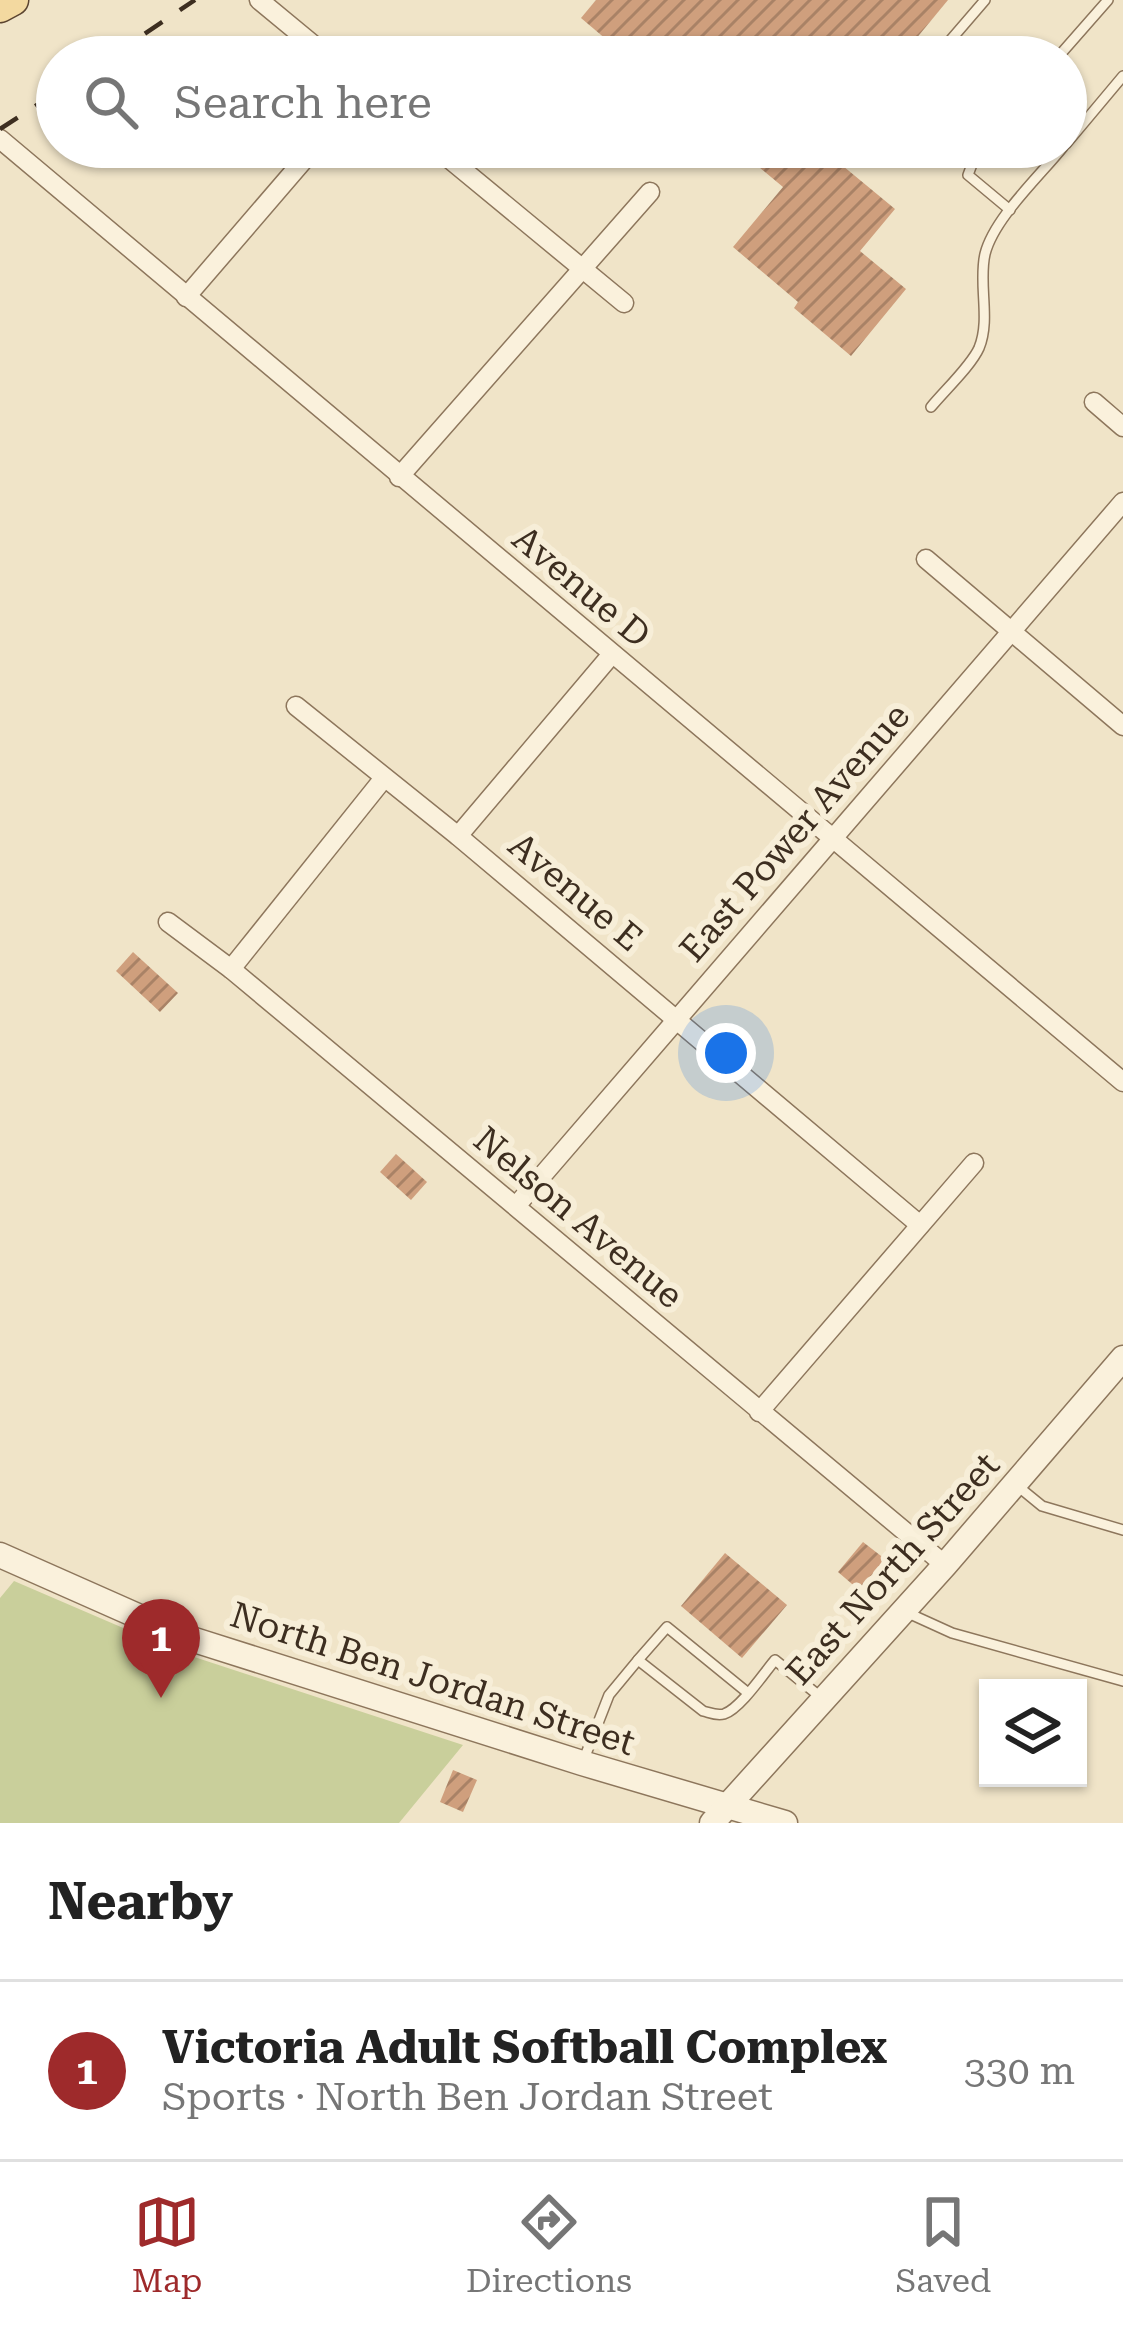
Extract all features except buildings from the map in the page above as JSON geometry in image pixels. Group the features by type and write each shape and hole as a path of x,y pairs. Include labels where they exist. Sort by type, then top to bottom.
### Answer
{"main road":[{"path":"0,7 13,0"}],"street":[{"path":"259,0 303,36"},
{"name":"Avenue D","path":"0,140 1123,1082"},
{"path":"186,297 297,168"},
{"path":"460,168 624,303"},
{"path":"399,477 650,192"},
{"path":"1094,402 1123,427"},
{"name":"East Power Avenue","path":"515,1206 1123,502"},
{"path":"926,559 1123,726"},
{"path":"458,836 612,653"},
{"name":"Avenue E","path":"296,706 458,836 920,1225"},
{"path":"231,969 385,778"},
{"name":"Nelson Avenue","path":"168,922 231,969 945,1565"},
{"path":"759,1412 974,1163"},
{"name":"East North Street","path":"719,1815 945,1565 1123,1358"},
{"name":"North Ben Jordan Street","path":"0,1555 185,1637 582,1763 719,1815 785,1823"}],"lane":[{"path":"954,36 985,0"},
{"path":"1076,36 1108,0"},
{"path":"1087,119 1123,76"},
{"path":"970,168 968,175 1010,211"},
{"path":"931,407 979,350 986,250 1001,222 1046,168"},
{"path":"1015,1484 1042,1507 1123,1530"},
{"path":"903,1610 952,1633 1123,1681"},
{"path":"582,1763 609,1695 667,1627 748,1693"},
{"path":"638,1660 703,1711 725,1714 775,1660 823,1699"}],"green space":[{"path":"14,1581 179,1652 463,1745 399,1823 0,1823 0,1598"}],"railway":[{"path":"141,36 195,0"},
{"path":"0,129 36,106"}],"place":[{"name":"Victoria Adult Softball Complex","path":"161,1698"}]}
